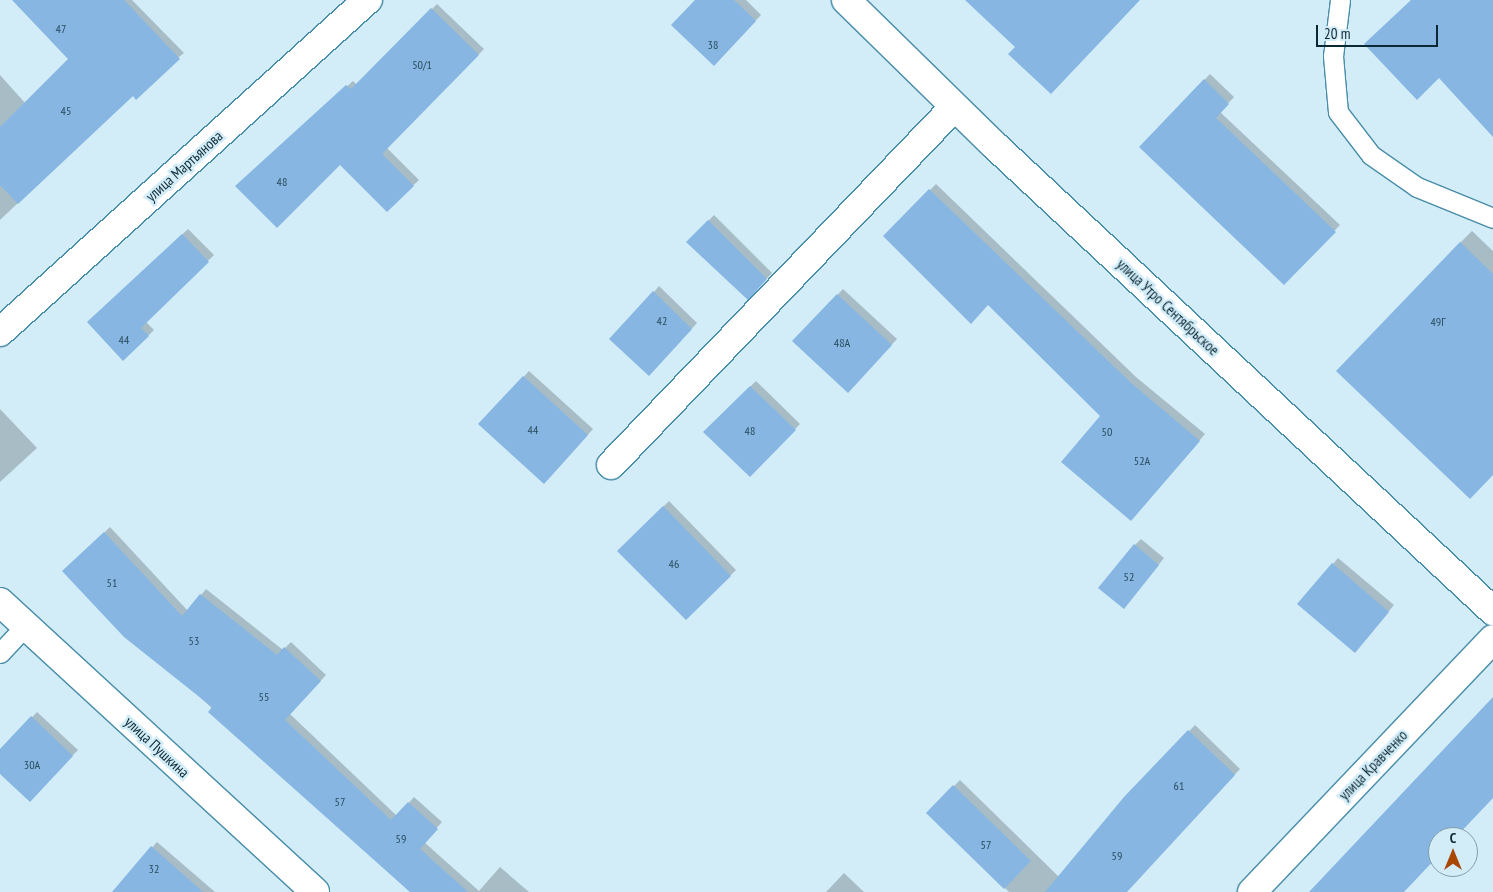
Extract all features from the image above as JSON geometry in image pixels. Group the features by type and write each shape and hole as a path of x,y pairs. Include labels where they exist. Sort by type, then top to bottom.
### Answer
{"street":[{"name":"улица Мартьянова","path":"0,332 368,0"},
{"name":"улица Утро Сентябрьское","path":"846,0 954,107 1493,610"},
{"path":"611,464 954,107"},
{"name":"улица Пушкина","path":"0,602 315,892"},
{"name":"улица Кравченко","path":"1252,892 1493,639"}],"lane":[{"path":"1340,0 1333,56 1338,112 1379,161 1417,187 1493,218"},
{"path":"0,653 25,626"}],"building":[{"path":"12,0 124,0 180,59 136,100 133,96 18,204 0,185 0,127 68,59"},
{"path":"695,0 734,0 756,21 714,66 671,25"},
{"path":"965,0 1140,0 1051,94 1008,54 1015,47"},
{"path":"1411,0 1493,0 1493,137 1439,78 1417,100 1364,44"},
{"path":"431,8 479,55 382,154 414,186 387,212 340,165 277,228 235,186 346,85 351,89"},
{"path":"1204,79 1229,104 1216,118 1336,232 1284,285 1139,147"},
{"path":"929,189 1130,382 1200,441 1131,521 1061,462 1100,416 988,305 971,324 883,236"},
{"path":"708,220 767,279 748,300 686,242"},
{"path":"182,234 209,262 141,328 149,336 123,361 87,322"},
{"path":"1460,242 1493,274 1493,475 1470,499 1336,371"},
{"path":"653,291 692,329 649,376 609,339"},
{"path":"837,294 892,345 848,393 792,341"},
{"path":"523,376 588,435 544,484 478,424"},
{"path":"750,386 796,430 750,477 703,432"},
{"path":"663,506 731,576 686,620 617,551"},
{"path":"104,532 182,616 200,594 277,655 284,647 321,681 285,720 391,820 408,802 438,829 420,849 468,892 410,892 208,712 212,707 124,637 62,571"},
{"path":"1134,544 1159,565 1124,609 1098,588"},
{"path":"1332,563 1389,612 1355,653 1297,604"},
{"path":"1493,697 1493,798 1465,827 1428,827 1428,867 1404,892 1309,892"},
{"path":"31,716 73,756 30,802 0,774 0,749"},
{"path":"1188,730 1235,775 1127,892 1045,892 1124,797"},
{"path":"953,785 1031,861 1004,889 926,813"},
{"path":"151,846 203,892 112,892"}]}
